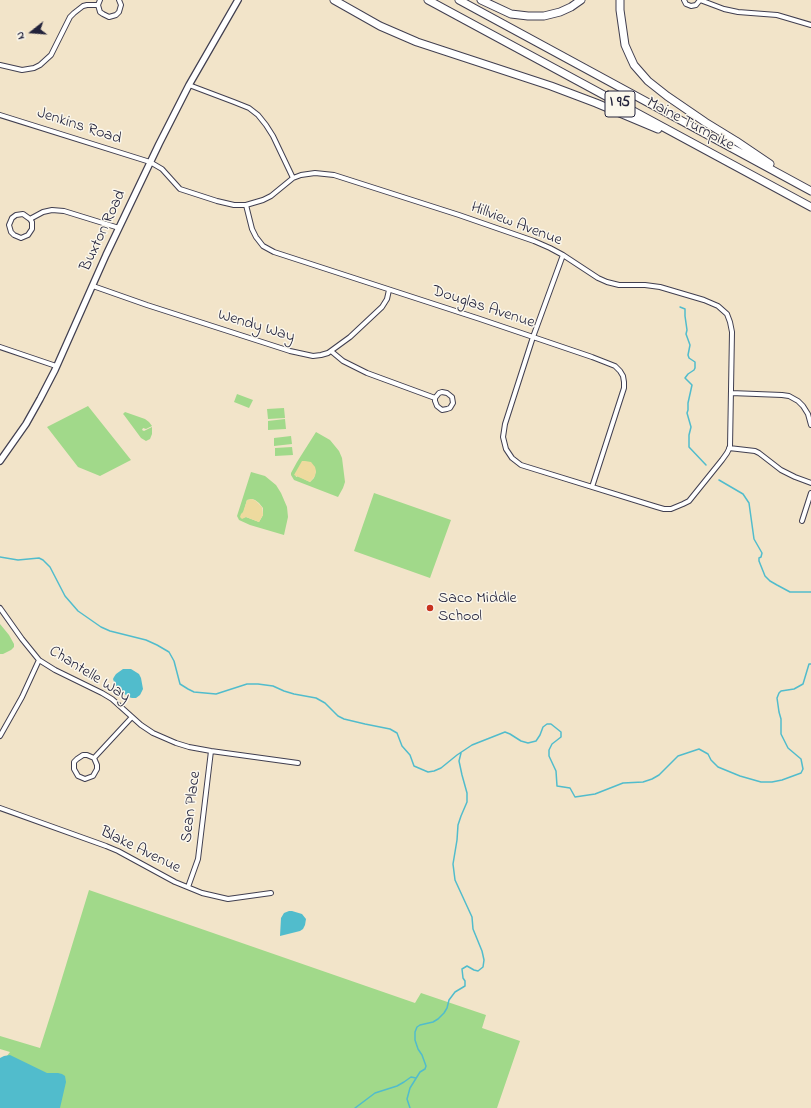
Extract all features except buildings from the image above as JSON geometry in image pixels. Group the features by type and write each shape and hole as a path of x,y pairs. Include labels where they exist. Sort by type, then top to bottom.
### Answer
{"highway":[{"path":"334,0 380,26 412,40 579,96 704,149"},
{"path":"420,0 460,17"},
{"name":"Maine Turnpike","path":"428,0 811,207"},
{"name":"Maine Turnpike","path":"459,0 811,191"},
{"path":"481,0 511,14 519,16 544,16 560,12 581,0"},
{"path":"620,0 625,45 634,65 648,81 667,96 705,122 736,140 798,184"}],"main road":[{"name":"Buxton Road","path":"0,461 18,437 33,413 150,162 189,85 238,0"}],"street":[{"path":"0,65 22,70 34,68 40,65 53,52 72,15 83,6 99,2 98,8 102,14 109,17 113,16 119,12 121,5 119,0"},
{"path":"684,0 686,4 691,6 696,5 700,0 738,12 777,14 811,25"},
{"path":"189,85 249,108 258,114 273,136 294,178"},
{"name":"Jenkins Road","path":"0,115 150,162"},
{"name":"Hillview Avenue","path":"150,162 162,170 180,189 226,203 246,205 258,202 271,196 294,178 301,175 315,173 341,177 534,241 563,255 598,278 607,282 619,285 645,285 660,287 713,303 721,308 727,314 732,327 729,448 725,457 689,501 675,508 664,509 521,465 512,458 506,449 503,438 504,428 563,255"},
{"name":"Douglas Avenue","path":"246,205 254,234 258,241 266,248 274,252 534,338 608,363 618,368 623,376 625,384 624,391 592,487"},
{"path":"30,219 43,212 59,210 119,228"},
{"path":"23,214 30,219 32,229 28,235 24,237 17,237 11,232 10,221 16,215 23,214"},
{"name":"Wendy Way","path":"93,286 147,306 290,351 312,356 321,355 331,351 350,337 385,303 390,290"},
{"path":"0,347 56,366"},
{"path":"331,351 343,360 367,373 435,398"},
{"path":"442,392 447,393 452,397 450,408 442,410 435,404 435,398 442,392"},
{"path":"731,393 789,396 803,406 808,414 811,425"},
{"path":"729,448 755,451 781,470 811,483"},
{"path":"802,521 811,493"},
{"name":"Chantelle Way","path":"0,608 39,660 55,670 112,699 147,729 169,740 189,747 298,762"},
{"path":"0,736 22,697 39,660"},
{"path":"94,758 132,717"},
{"name":"Sean Place","path":"188,888 198,860 211,751"},
{"path":"87,755 94,758 97,769 93,776 85,779 78,776 74,770 74,762 80,756 87,755"},
{"name":"Blake Avenue","path":"0,808 106,846 175,882 212,896 228,899 271,893"}],"green space":[{"path":"237,394 253,400 249,408 234,402"},
{"path":"88,406 131,460 100,476 78,467 47,427"},
{"path":"284,408 285,418 268,419 267,409"},
{"path":"125,412 145,419 149,422 152,426 146,429 143,428 142,430 144,431 152,427 150,439 146,441 141,438 123,414"},
{"path":"285,419 286,429 268,430 268,421"},
{"path":"316,432 330,440 339,451 342,458 345,482 338,497 294,480 291,473","holes":["316,471 314,478 310,482 298,476 296,477 295,473"]},
{"path":"291,436 292,444 274,446 274,438"},
{"path":"292,447 293,455 275,456 275,448"},
{"path":"251,472 265,476 276,485 287,507 288,517 284,535 250,525 239,520 237,516","holes":["247,500 255,500 263,508 263,515 259,522 246,517 242,518"]},
{"path":"374,493 451,520 430,578 354,551"},
{"path":"0,624 14,644 14,647 11,650 3,654 0,654"},
{"path":"89,890 415,1003 421,993 486,1015 482,1028 520,1041 497,1108 0,1108 0,1065 10,1052 0,1049 0,1036 40,1048"}],"sand":[{"path":"302,461 311,462 315,467 315,476 310,482 294,475"},
{"path":"252,499 262,507 263,515 259,522 246,517 242,519 240,517 247,500"}],"water":[{"path":"123,669 131,669 139,674 141,678 143,689 140,695 136,698 128,697 115,685 113,679 114,677"},
{"path":"289,911 302,914 306,919 305,925 300,931 280,936 281,918 284,913"},
{"path":"10,1055 47,1073 58,1073 65,1076 66,1082 60,1108 0,1108 0,1058"}],"waterway":[{"path":"680,307 685,309 686,334 690,345 688,355 689,358 695,362 694,370 685,378 692,385 687,413 691,427 689,447 706,465"},
{"path":"719,480 743,494 749,503 754,539 762,553 759,561 765,576 770,581 790,592 811,592"},
{"path":"0,557 18,560 39,558 43,560 50,567 65,596 78,611 101,627 110,631 146,640 169,652 174,661 180,684 188,689 194,692 216,694 247,684 258,684 273,686 294,694 316,698 325,703 338,716 344,719 390,729 397,733 402,746 410,755 414,766 428,772 441,768 472,745 505,732 521,741 528,743 536,741 543,727 547,724 551,724 561,732 561,737 552,744 549,750 549,756 556,771 557,786 570,788 575,797 595,794 623,783 643,782 652,779 659,775 678,756 699,749 708,754 711,760 718,767 740,776 761,782 782,780 801,773 803,769 801,759 788,748 781,734 781,719 777,698 781,691 794,689 803,684 809,664 811,664"},
{"path":"410,1108 407,1099 410,1088 420,1072 425,1069 426,1066 415,1040 415,1032 417,1027 438,1019 444,1013 449,1000 455,992 465,986 462,969 467,966 478,971 483,967 484,960 482,951 473,929 472,917 455,880 453,864 458,825 467,802 467,793 459,761 461,753"},
{"path":"355,1108 375,1093 397,1086 411,1077 416,1078"}],"place":[{"name":"Saco Middle School","path":"430,608"}]}
